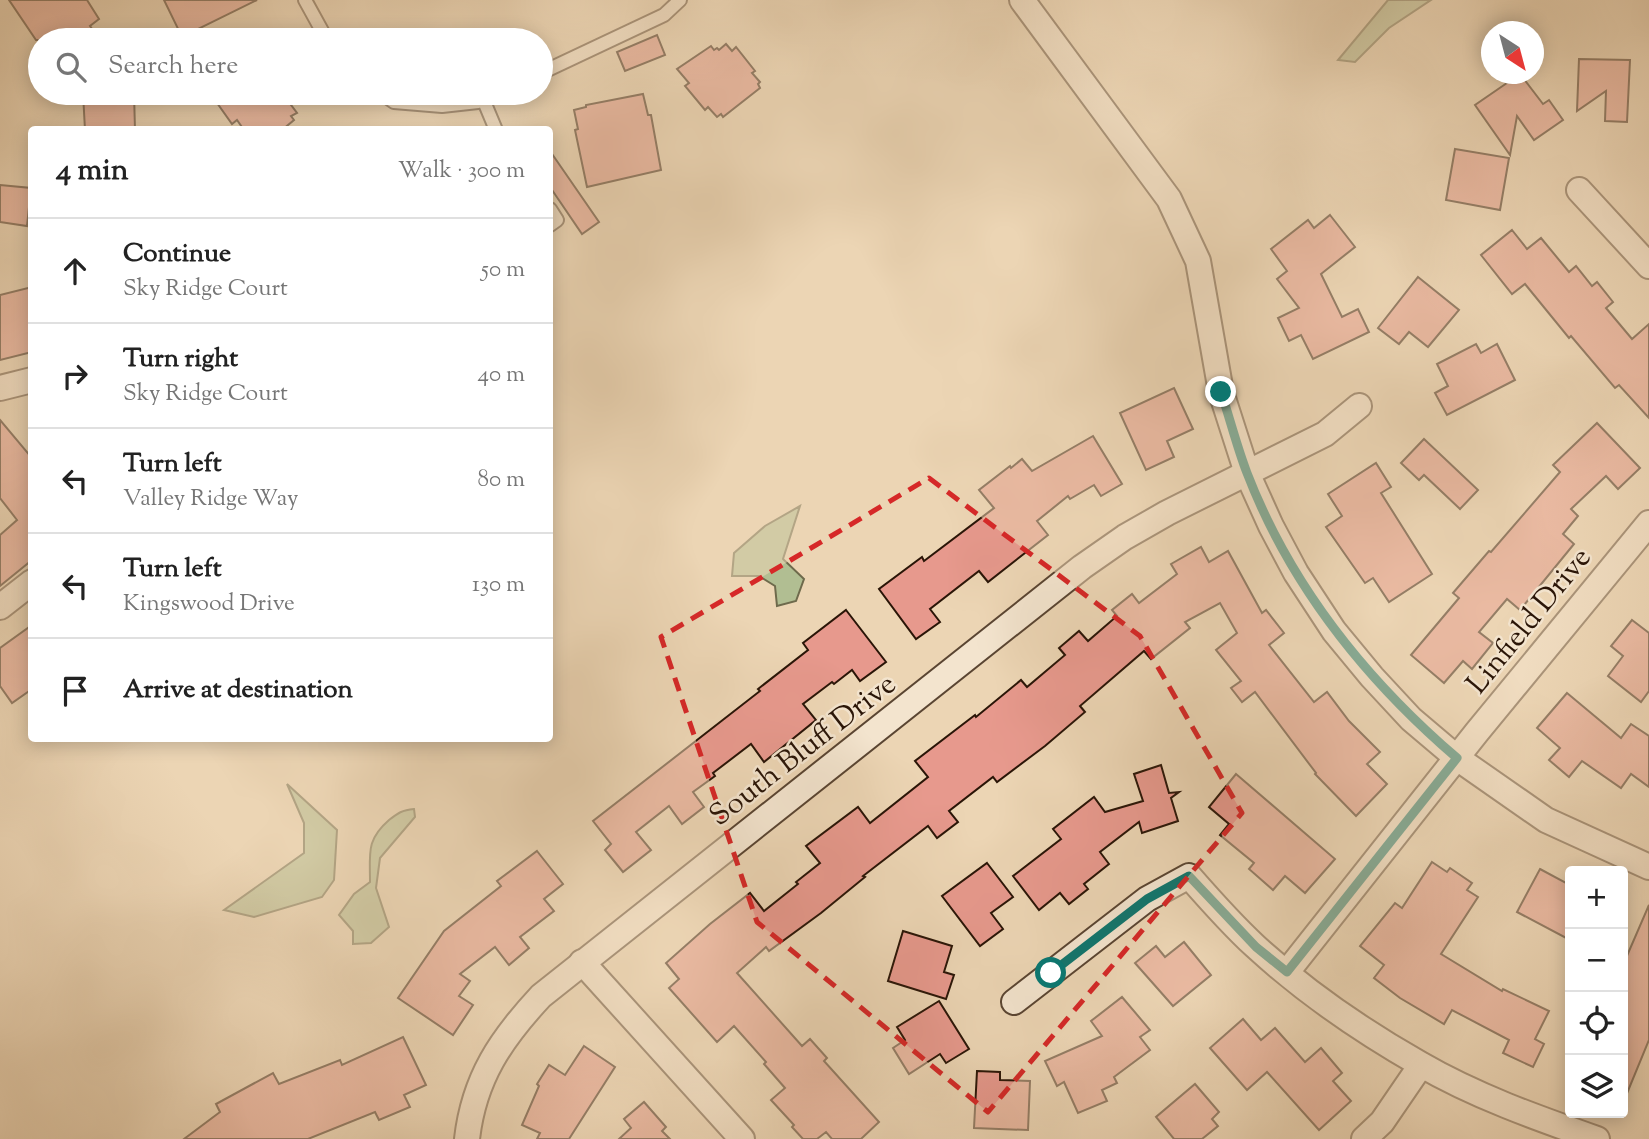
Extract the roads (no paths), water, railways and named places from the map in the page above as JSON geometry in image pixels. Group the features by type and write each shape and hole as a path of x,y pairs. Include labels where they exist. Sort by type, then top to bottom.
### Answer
{"street":[{"path":"1022,0 1169,199 1198,261 1221,392 1247,473 1296,573 1334,631 1411,719 1457,758 1546,820 1649,867"},
{"path":"1579,190 1649,267"},
{"path":"0,388 28,381"},
{"name":"South Bluff Drive","path":"467,1139 477,1092 492,1058 513,1026 541,996 582,962 1082,567 1135,531 1325,434 1359,406"},
{"name":"Linfield Drive","path":"1287,972 1649,523"},
{"path":"0,607 28,585"},
{"path":"1014,1002 1147,899 1189,876 1248,939 1287,972 1335,1009 1421,1065 1502,1103 1597,1139"},
{"path":"582,962 742,1139"},
{"path":"1364,1139 1382,1122 1421,1065"}],"lane":[{"path":"304,0 320,28"},
{"path":"553,67 664,15 680,0"},
{"path":"430,105 448,105"},
{"path":"486,105 494,126"}]}
